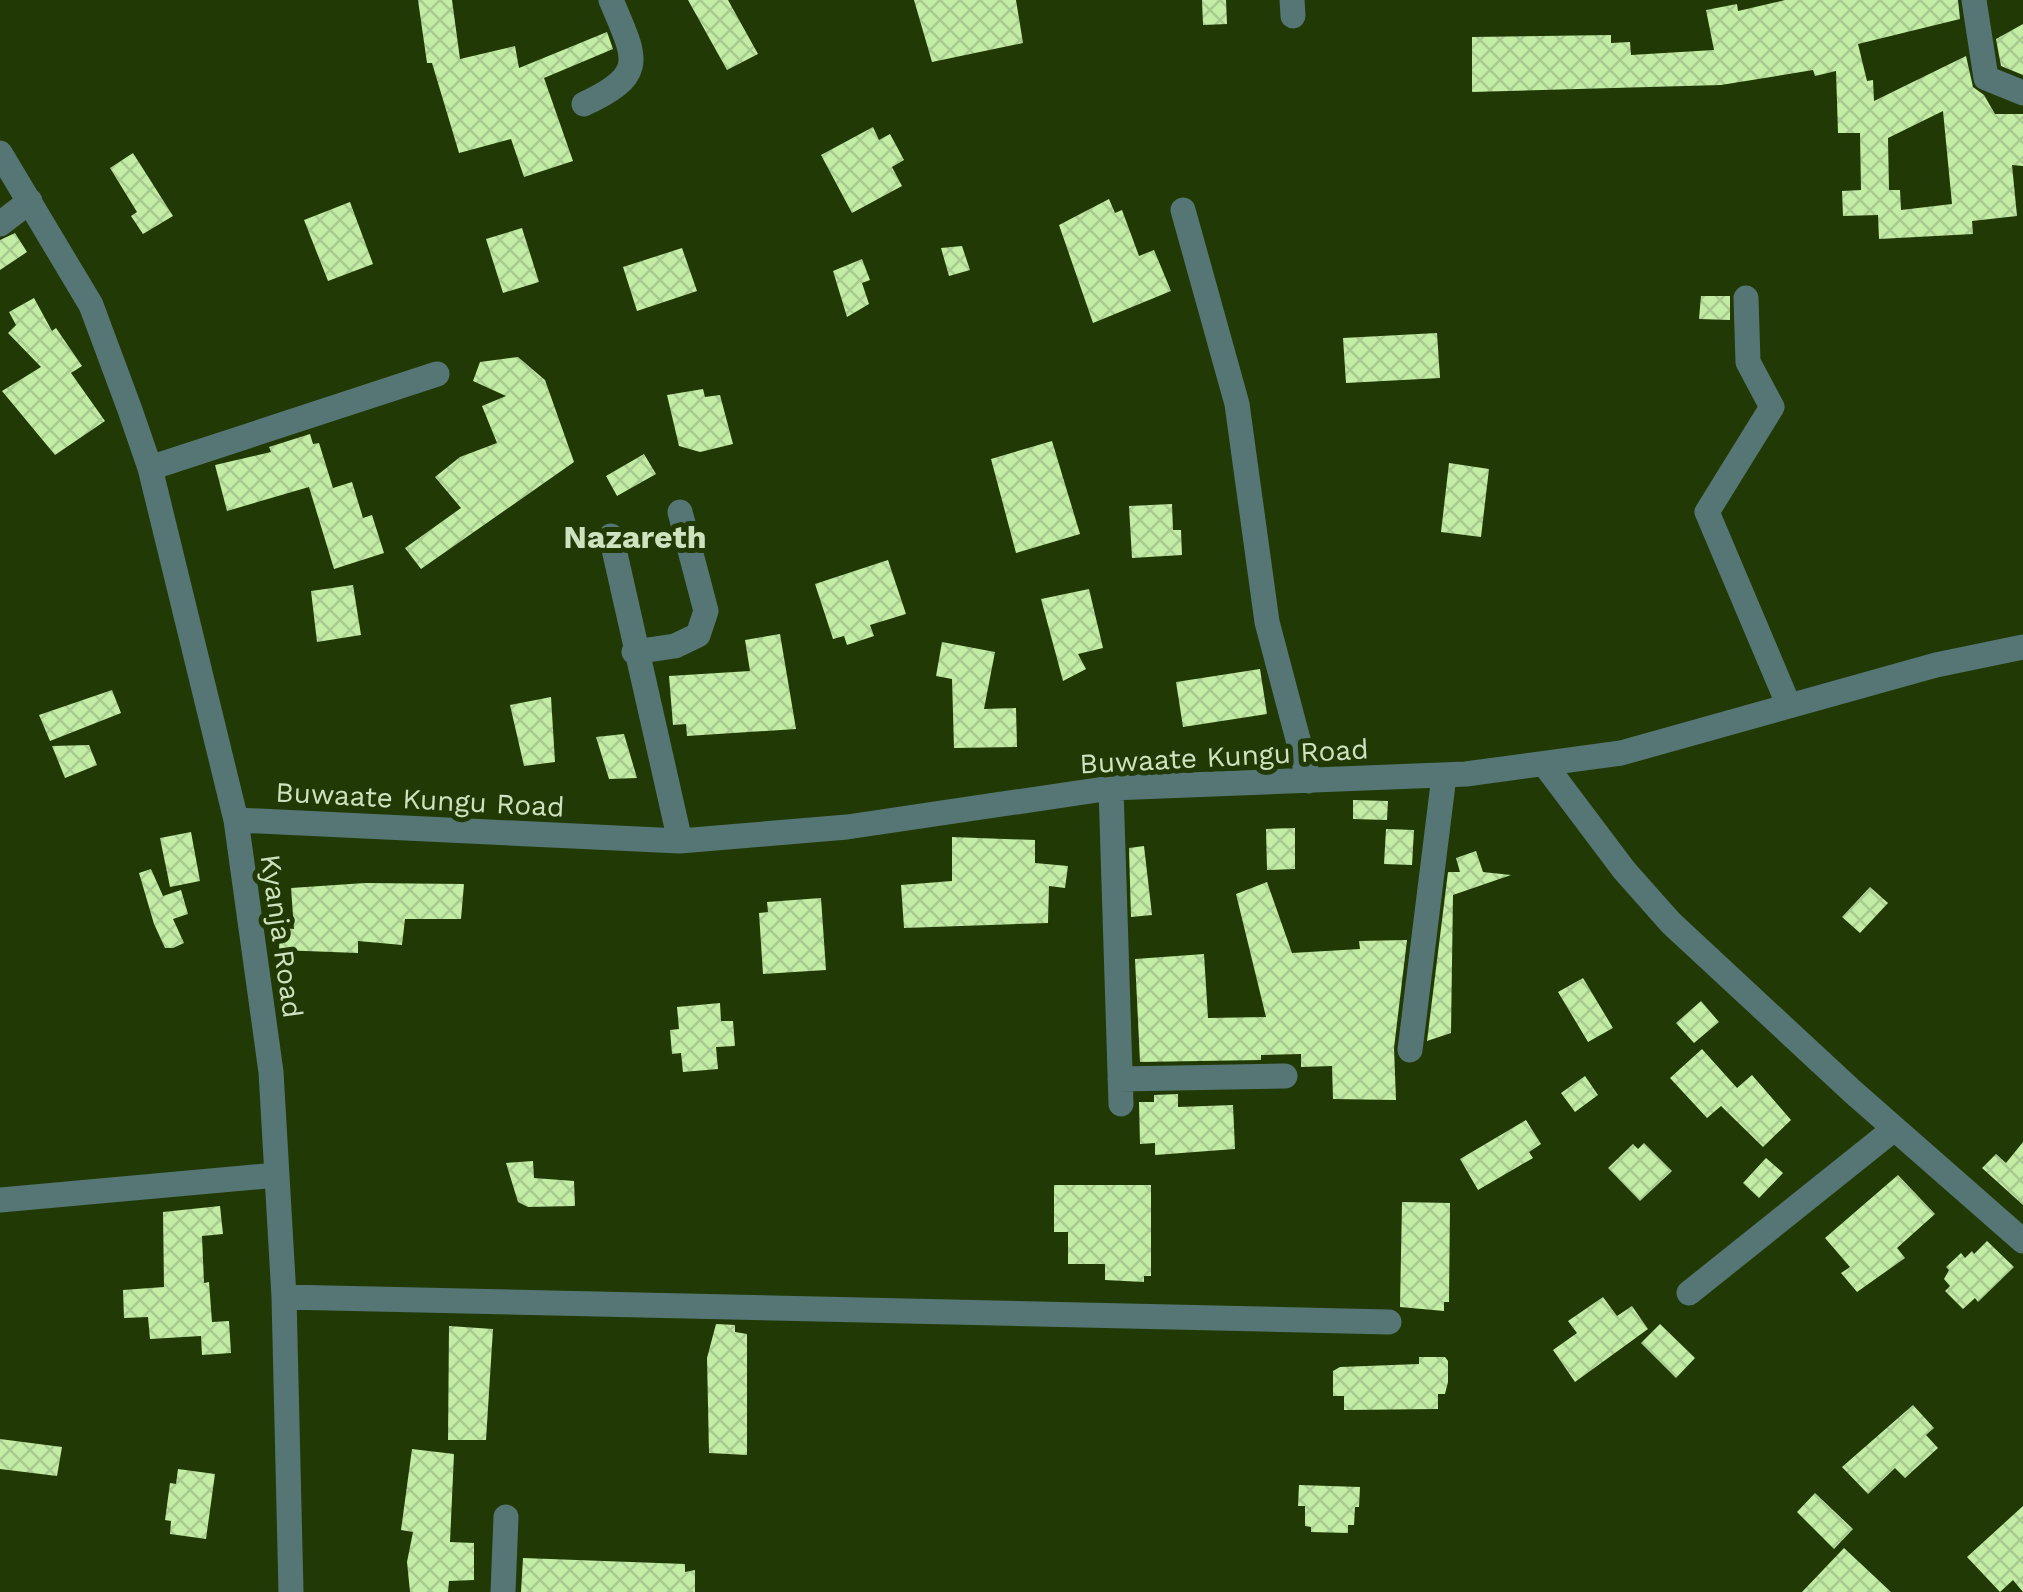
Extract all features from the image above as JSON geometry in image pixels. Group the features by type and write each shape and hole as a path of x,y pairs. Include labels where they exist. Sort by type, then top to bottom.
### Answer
{"street":[{"path":"584,104 620,88 628,78 630,48 611,0"},
{"path":"1974,0 1986,78 2023,93"},
{"name":"Kyanja Road","path":"0,153 91,305 150,468 236,820 270,1072 284,1296 291,1592"},
{"path":"0,224 30,201"},
{"path":"1183,210 1237,404 1267,622 1309,781"},
{"path":"1746,298 1748,362 1772,407 1707,512 1790,706"},
{"path":"150,468 437,374"},
{"path":"634,652 675,646 698,635 706,612 680,512"},
{"path":"611,536 634,652 680,842"},
{"name":"Buwaate Kungu Road","path":"236,820 680,842 847,826 1110,788 1444,776 1621,753 1936,665 2023,648"},
{"path":"1545,765 1624,870 1671,923 1894,1129 2023,1241"},
{"path":"1410,1050 1444,776"},
{"path":"1110,788 1120,1091 1284,1076"},
{"path":"1689,1293 1894,1129"},
{"path":"0,1200 277,1175"},
{"path":"284,1296 1389,1322"},
{"path":"504,1592 506,1517"}],"building":[{"path":"418,0 452,0 460,59 515,46 519,68 607,32 613,49 544,78 573,161 524,177 511,139 459,153 432,63 427,63"},
{"path":"688,0 728,0 758,54 727,70"},
{"path":"914,0 1016,0 1023,43 932,62"},
{"path":"1202,0 1226,0 1227,24 1203,25"},
{"path":"1785,0 1958,0 1960,19 1858,44 1867,81 1873,80 1874,101 1966,56 1973,87 1984,95 1995,114 2023,114 2023,166 2012,165 2017,216 1972,221 1973,234 1879,239 1878,215 1843,216 1842,191 1861,190 1860,133 1838,133 1836,71 1815,76 1813,70 1721,85 1472,92 1472,37 1611,35 1611,43 1630,42 1631,55 1714,50 1706,10 1737,4 1738,11","holes":["1943,111 1952,204 1901,210 1900,190 1889,190 1888,138"]},
{"path":"2023,24 2023,75 2001,66 1996,39"},
{"path":"873,127 879,140 890,134 904,160 892,167 902,186 852,213 821,155"},
{"path":"133,153 173,216 143,234 131,216 137,212 110,168"},
{"path":"1109,199 1115,213 1122,210 1139,256 1154,250 1171,291 1093,323 1059,225"},
{"path":"350,202 373,264 328,281 304,220"},
{"path":"522,228 539,282 503,293 486,239"},
{"path":"15,233 27,252 0,270 0,240"},
{"path":"962,246 970,270 949,276 941,248"},
{"path":"682,248 697,291 637,311 623,267"},
{"path":"862,259 870,280 862,283 869,304 847,317 833,271"},
{"path":"1701,296 1730,296 1730,320 1699,319"},
{"path":"34,298 52,331 56,328 82,366 71,373 105,421 55,455 2,391 41,367 8,333 16,325 9,312"},
{"path":"1437,333 1440,378 1346,383 1343,338"},
{"path":"518,357 545,380 574,462 421,569 405,548 461,508 435,477 460,457 497,443 482,406 506,396 473,381 480,362"},
{"path":"703,389 705,397 720,395 733,444 700,452 679,446 667,395"},
{"path":"310,434 313,444 319,443 333,488 352,482 363,518 372,515 384,553 334,569 309,487 227,511 215,465 271,452 269,447"},
{"path":"1052,441 1080,534 1016,553 991,459"},
{"path":"644,454 656,474 617,496 606,476"},
{"path":"1449,463 1489,469 1481,537 1441,532"},
{"path":"1172,504 1173,530 1181,530 1182,555 1132,558 1129,506"},
{"path":"888,560 906,614 870,625 874,636 847,645 844,636 833,639 815,584"},
{"path":"353,585 361,635 317,642 311,591"},
{"path":"1089,589 1103,648 1078,654 1086,669 1063,681 1041,599"},
{"path":"780,634 796,729 687,736 686,724 673,725 669,676 750,671 745,640"},
{"path":"942,642 995,652 984,709 1016,708 1017,747 954,748 952,679 936,676"},
{"path":"1260,669 1267,714 1183,727 1176,682"},
{"path":"112,690 121,713 50,741 39,715"},
{"path":"551,697 555,762 524,766 510,705"},
{"path":"624,734 637,778 609,779 596,737"},
{"path":"89,745 97,765 65,778 52,746"},
{"path":"1353,800 1388,801 1387,820 1353,819"},
{"path":"1295,828 1295,869 1267,870 1266,829"},
{"path":"1386,829 1414,830 1412,865 1384,864"},
{"path":"191,832 200,881 170,887 160,838"},
{"path":"952,837 1035,840 1035,863 1068,866 1065,888 1049,886 1048,923 904,928 901,885 952,881"},
{"path":"1144,846 1152,915 1131,917 1129,848"},
{"path":"1476,851 1483,872 1511,875 1453,895 1451,1033 1427,1041 1448,872 1460,872 1456,858"},
{"path":"151,869 163,896 181,890 188,914 173,919 184,943 173,948 165,948 154,924 139,873"},
{"path":"1267,882 1292,953 1360,949 1359,941 1407,940 1394,1048 1396,1100 1333,1099 1332,1066 1301,1067 1301,1054 1261,1055 1261,1060 1140,1062 1135,959 1204,954 1208,1018 1266,1017 1236,894"},
{"path":"365,883 464,884 461,919 405,919 402,945 358,941 358,953 279,950 280,928 294,929 291,888"},
{"path":"1870,887 1888,903 1860,933 1842,917"},
{"path":"821,898 826,970 763,974 759,913 768,912 767,902"},
{"path":"1583,978 1613,1028 1588,1042 1558,992"},
{"path":"1701,1001 1719,1022 1694,1043 1676,1023"},
{"path":"720,1003 721,1021 733,1021 735,1046 716,1047 718,1069 683,1072 681,1053 672,1054 670,1030 679,1029 677,1007"},
{"path":"1702,1049 1737,1088 1752,1075 1791,1120 1763,1147 1721,1106 1707,1118 1670,1078"},
{"path":"1585,1076 1598,1095 1575,1112 1561,1093"},
{"path":"1178,1094 1178,1107 1233,1105 1235,1149 1155,1155 1155,1143 1140,1144 1139,1102 1154,1102 1154,1095"},
{"path":"1526,1120 1541,1144 1529,1152 1533,1158 1478,1190 1460,1159"},
{"path":"2023,1142 2023,1205 1982,1168 1996,1154 2006,1163"},
{"path":"1644,1143 1672,1171 1640,1201 1608,1168 1633,1144 1638,1149"},
{"path":"1766,1158 1783,1173 1759,1198 1743,1183"},
{"path":"533,1161 534,1178 574,1181 575,1206 528,1207 518,1202 506,1163"},
{"path":"1898,1175 1935,1214 1897,1248 1905,1258 1857,1292 1841,1273 1850,1267 1825,1238"},
{"path":"1054,1185 1151,1185 1151,1276 1144,1276 1144,1282 1105,1280 1105,1264 1068,1264 1068,1232 1054,1232"},
{"path":"1402,1202 1450,1203 1449,1302 1444,1302 1444,1311 1400,1307"},
{"path":"220,1206 223,1234 202,1236 204,1283 209,1282 212,1322 229,1321 231,1353 202,1355 201,1336 150,1339 148,1317 124,1318 123,1290 164,1287 163,1212"},
{"path":"1987,1241 2014,1267 1978,1302 1975,1298 1963,1309 1945,1291 1950,1286 1944,1279 1949,1270 1946,1267 1961,1253 1965,1258 1972,1251 1974,1254"},
{"path":"1603,1297 1617,1316 1632,1306 1648,1329 1575,1382 1553,1350 1577,1333 1568,1321"},
{"path":"716,1324 735,1325 735,1332 747,1334 747,1455 709,1453 707,1358"},
{"path":"1660,1324 1695,1358 1676,1378 1641,1343"},
{"path":"449,1326 493,1329 486,1440 448,1440"},
{"path":"1419,1357 1445,1357 1448,1361 1448,1382 1445,1394 1438,1394 1438,1409 1344,1410 1344,1396 1333,1396 1333,1371 1340,1367 1419,1364"},
{"path":"1913,1405 1934,1428 1926,1435 1938,1448 1905,1478 1895,1468 1868,1494 1842,1467"},
{"path":"0,1439 62,1447 57,1476 0,1469"},
{"path":"412,1449 454,1454 450,1542 474,1543 474,1580 449,1581 448,1592 410,1592 407,1562 413,1532 401,1530"},
{"path":"178,1469 215,1474 206,1539 170,1534 171,1521 165,1520 170,1483 176,1484"},
{"path":"1299,1485 1360,1487 1359,1507 1355,1507 1354,1525 1348,1525 1348,1533 1311,1532 1311,1527 1305,1526 1305,1506 1298,1506"},
{"path":"1815,1493 1853,1529 1834,1549 1797,1512"},
{"path":"2023,1506 2023,1592 2013,1580 2000,1592 1967,1557"},
{"path":"1844,1548 1891,1592 1802,1592"},
{"path":"523,1558 685,1564 685,1572 695,1570 695,1592 521,1592"}],"district":[{"name":"Nazareth","path":"635,537"}]}
